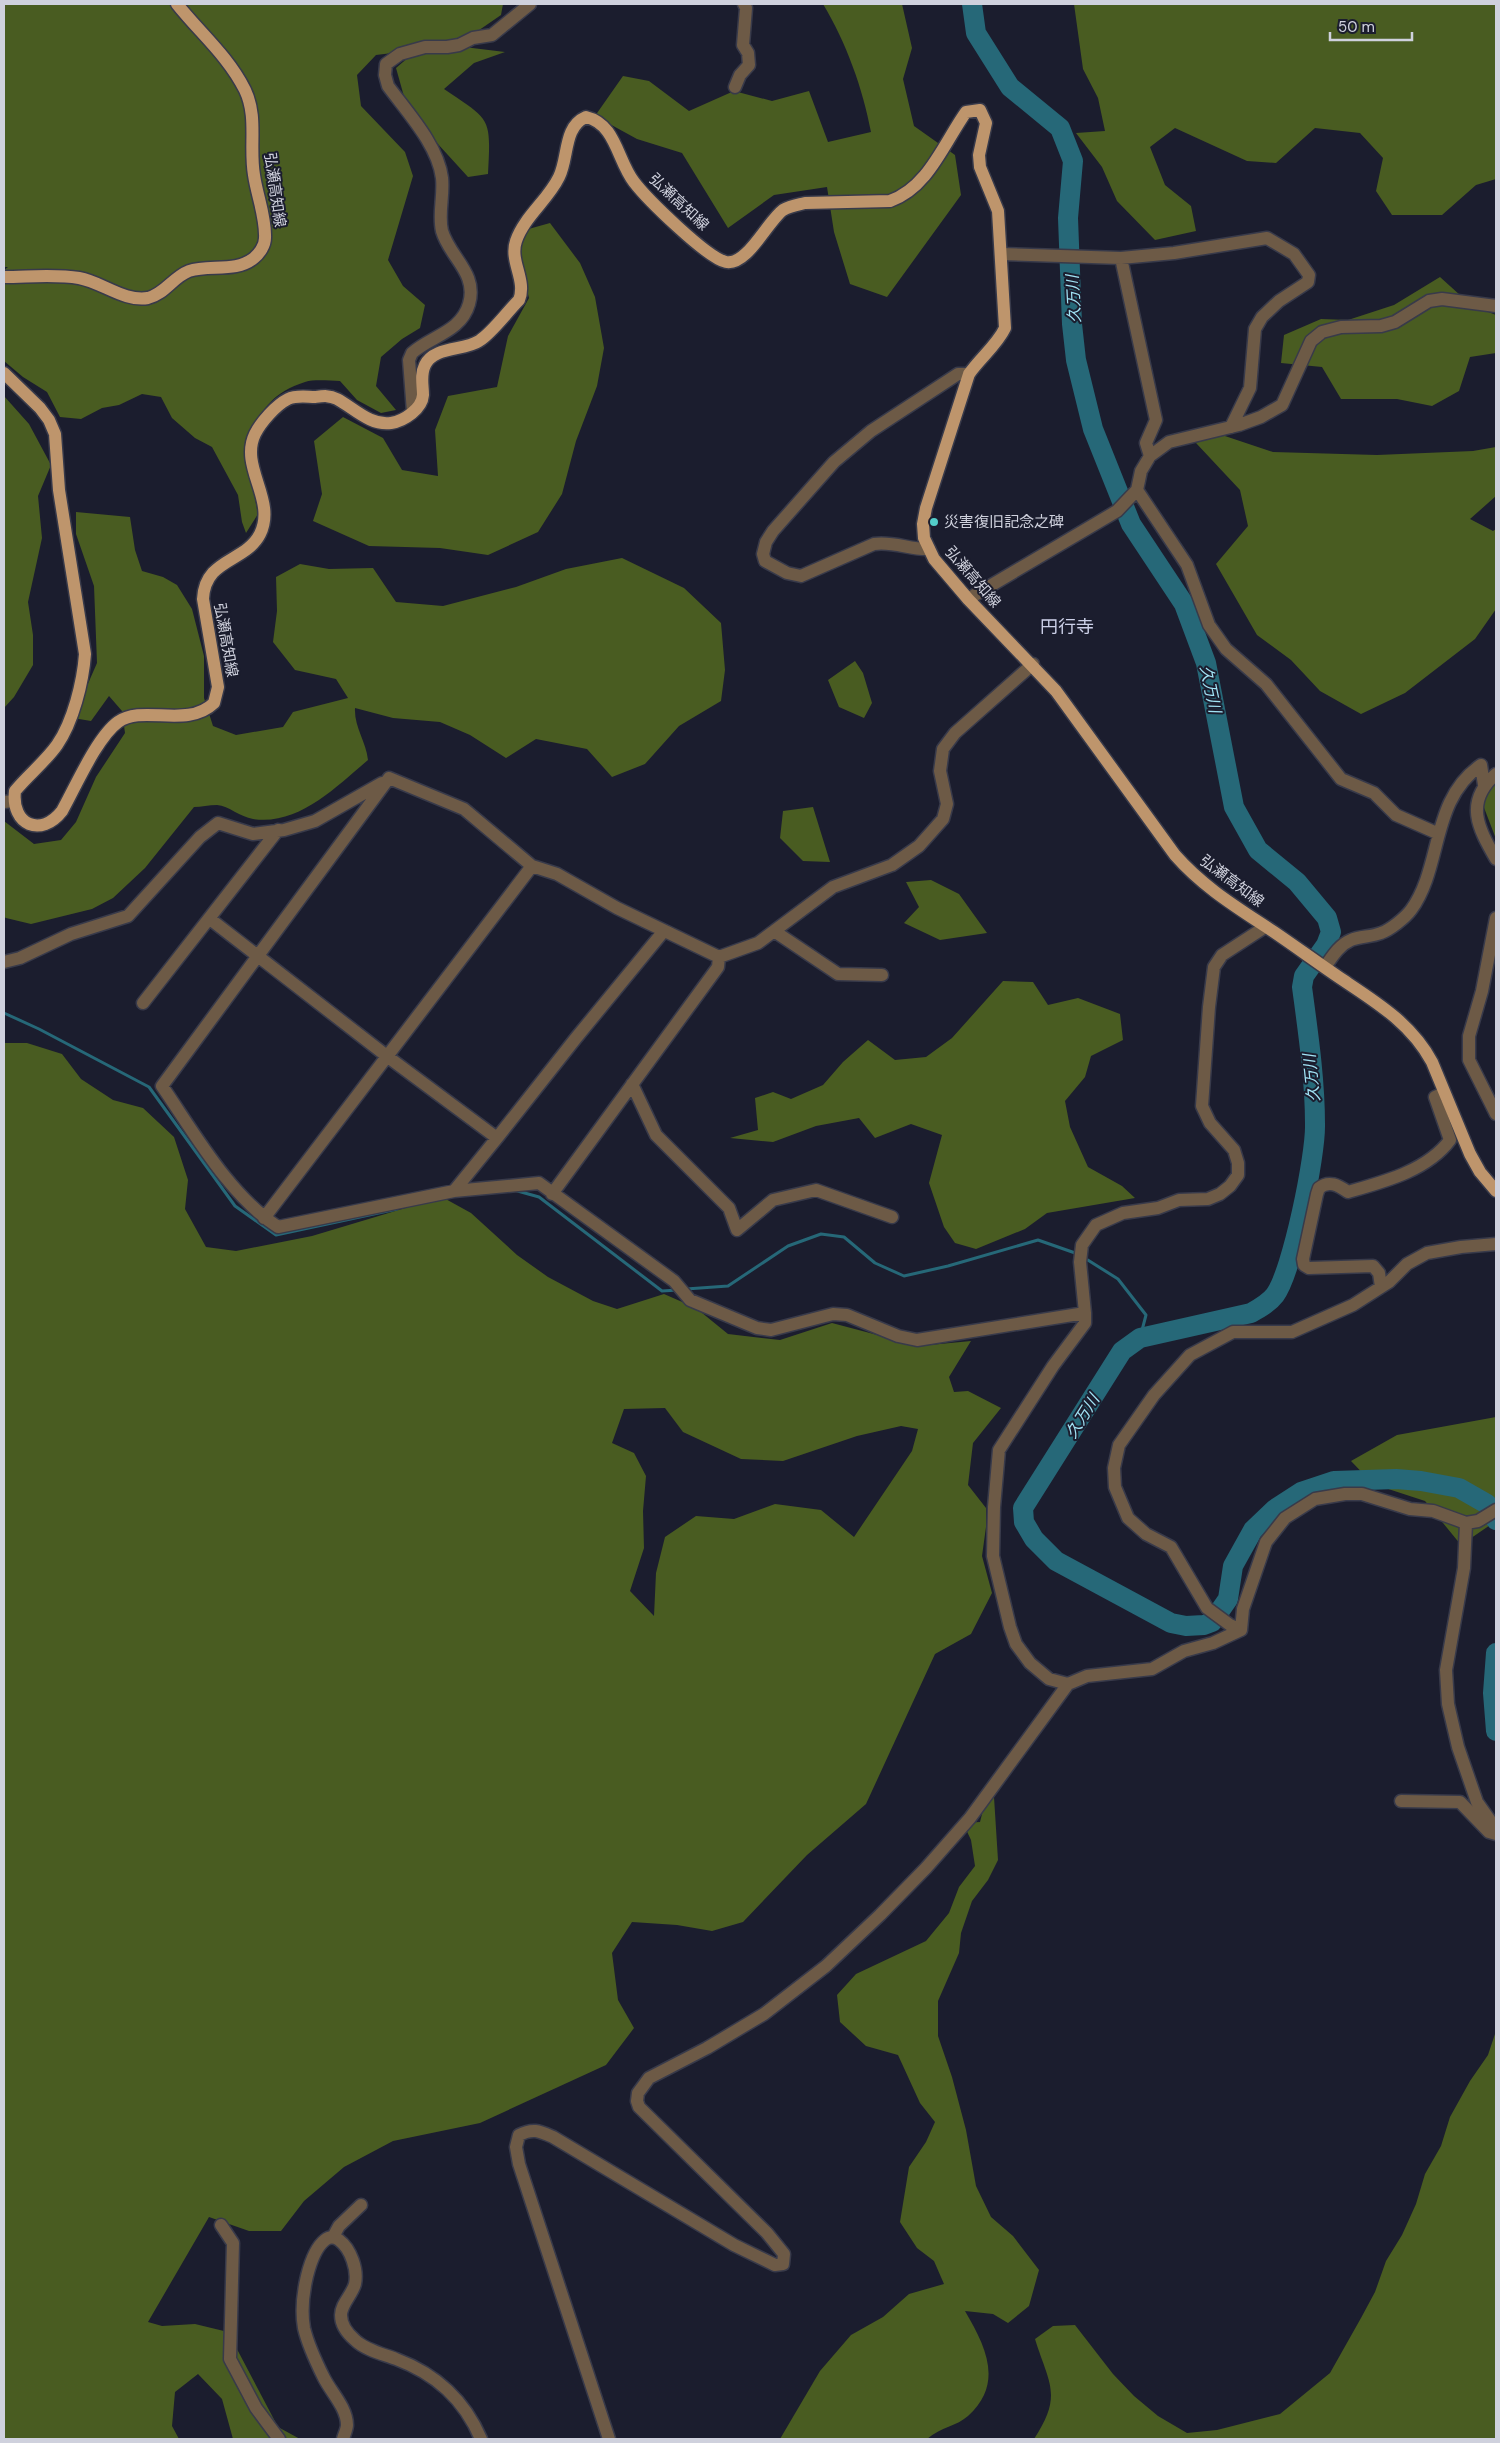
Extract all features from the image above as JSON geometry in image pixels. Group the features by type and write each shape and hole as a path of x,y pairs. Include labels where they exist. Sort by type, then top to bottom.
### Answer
{"main road":[{"name":"弘瀬高知線","path":"4,277 79,278 125,296 148,298 159,294 182,274 190,271 243,264 254,258 261,250 265,241 264,226 254,174 252,113 248,97 236,74 221,52 177,4"},
{"name":"弘瀬高知線","path":"4,372 40,408 49,420 55,434 60,490 85,654 84,674 58,743 16,791 9,802 22,820 32,825 48,824 62,811 96,750 118,722 134,717 197,714 214,703 218,687 203,589 209,574 252,544 264,524 265,506 251,451 255,435 276,409 288,399 295,397 328,396 358,414 384,424 404,419 413,412 420,405 423,396 422,374 425,364 431,357 479,341 519,300 522,293 522,283 515,261 516,242 522,229 558,179 564,165 571,129 577,121 586,117 602,124 610,135 633,181 660,209 715,256 724,261 732,262 740,258 774,219 792,206 805,203 890,201 903,197 914,189 923,177 966,112 980,110 986,122 979,155 980,167 998,211 1005,328 1001,337 969,374 926,508 923,524 924,538 929,549 945,573 968,599 1033,664 1056,691 1094,740 1175,855 1205,886 1324,966 1391,1013 1409,1028 1423,1046 1470,1154 1480,1172 1496,1191"}],"street":[{"path":"413,412 410,360 412,353 461,321 469,304 470,286 467,273 447,243 442,230 442,176 437,160 388,86 385,75 386,64 400,54 425,47 447,47 459,45 473,38 492,36 530,4"},
{"path":"735,88 740,75 749,65 748,53 743,45 746,8 744,4"},
{"path":"1001,254 1078,255 1121,258 1174,253 1267,238 1294,254 1309,275 1308,282 1279,301 1262,317 1255,329 1250,388 1231,427"},
{"path":"1121,258 1156,420 1146,443 1150,456"},
{"path":"968,599 1117,511 1137,490 1142,471 1150,456 1169,442 1231,427 1261,417 1282,404 1310,341 1322,332 1341,327 1381,326 1395,322 1429,301 1436,300 1496,306"},
{"path":"929,549 918,550 886,542 874,544 801,576 787,573 765,560 762,554 766,542 787,514 844,452 871,431 958,374 969,374"},
{"path":"1137,490 1187,565 1208,626 1226,649 1266,684 1341,779 1374,793 1396,815 1439,834"},
{"path":"389,778 464,809 532,866 557,874 663,932 719,956 758,943 833,887 892,865 919,846 943,819 947,804 940,771 943,749 955,733 1033,664"},
{"path":"1324,966 1339,948 1351,940 1382,933 1410,912 1422,893 1439,834 1455,790 1468,774 1481,765 1484,785"},
{"path":"1496,774 1484,785 1476,806 1479,828 1496,859"},
{"path":"389,778 162,1086 203,1146 248,1205 264,1218 278,1227 454,1191 539,1183 674,1281 690,1300 757,1328 771,1330 833,1314 847,1315 898,1336 918,1340 1086,1313"},
{"path":"4,962 20,958 71,934 128,916 200,837 218,823 253,834 315,821 389,778"},
{"path":"143,1003 278,830"},
{"path":"264,1218 532,866"},
{"path":"1496,918 1482,991 1468,1036 1469,1060 1496,1114"},
{"path":"210,919 388,1057 497,1138"},
{"path":"1068,1684 1049,1679 1030,1663 1016,1644 1010,1627 993,1556 994,1507 999,1450 1052,1366 1084,1322 1086,1313 1080,1262 1082,1245 1096,1225 1123,1213 1158,1208 1179,1200 1208,1199 1220,1194 1230,1186 1238,1175 1238,1163 1234,1150 1210,1123 1202,1106 1209,1007 1214,967 1222,955 1266,926"},
{"path":"774,931 838,974 882,975"},
{"path":"454,1191 663,932"},
{"path":"552,1194 718,967 719,956"},
{"path":"632,1084 656,1135 728,1208 737,1230 773,1200 816,1190 892,1217"},
{"path":"1381,1287 1379,1273 1373,1266 1309,1268 1304,1265 1302,1259 1317,1194 1319,1188 1327,1184 1338,1184 1348,1192 1402,1176 1443,1149 1450,1140 1435,1097 1444,1093"},
{"path":"1236,1627 1207,1608 1171,1548 1146,1534 1128,1518 1115,1487 1114,1468 1119,1445 1154,1395 1190,1355 1233,1332 1292,1332 1353,1305 1381,1287 1407,1264 1427,1253 1461,1247 1496,1244"},
{"path":"609,2439 519,2164 516,2147 519,2135 529,2130 537,2130 553,2137 734,2245 775,2265 782,2264 784,2254 768,2233 639,2107 637,2101 638,2093 648,2078 707,2048 764,2014 826,1966 926,1868 970,1818 1068,1684 1087,1676 1152,1669 1184,1651 1213,1643 1236,1627 1266,1542 1285,1518 1315,1499 1345,1494 1362,1494 1387,1500 1410,1509 1433,1511 1472,1522 1496,1510"},
{"path":"1472,1522 1446,1670 1448,1704 1458,1747 1477,1802 1496,1829"},
{"path":"1401,1801 1460,1802 1489,1832 1496,1834"},
{"path":"332,2237 339,2226 361,2205"},
{"path":"221,2225 234,2243 230,2359 256,2408 279,2439"},
{"path":"343,2439 347,2424 342,2407 324,2379 314,2357 305,2330 302,2313 309,2265 326,2238 332,2237 341,2241 349,2251 356,2272 355,2285 340,2312 342,2324 356,2341 416,2366 452,2392 475,2426 481,2439"}],"green space":[{"path":"4,4 503,4 501,15 456,46 505,52 474,63 444,89 471,108 485,122 489,141 488,174 468,177 437,143 405,100 396,68 417,50 376,55 357,75 361,106 405,152 413,176 388,260 403,286 425,305 420,328 402,339 381,357 376,386 396,410 381,413 357,400 340,381 318,380 305,382 284,391 269,403 259,418 253,435 252,473 258,514 246,533 242,522 238,495 212,447 195,438 172,418 161,397 142,394 119,405 102,408 81,419 60,417 47,392 23,377 4,361 4,270 8,267 4,267"},
{"path":"823,4 902,4 912,48 903,79 914,126 955,155 961,195 887,297 850,284 834,232 827,187 774,195 728,228 682,153 637,139 595,116 623,76 649,81 689,111 734,91 772,101 809,91 828,142 871,132 853,66"},
{"path":"1074,4 1496,4 1496,179 1476,185 1442,215 1392,215 1376,191 1383,158 1360,133 1315,128 1276,163 1247,161 1175,128 1150,147 1165,185 1191,206 1196,231 1155,240 1117,201 1102,167 1076,133 1105,131 1098,98 1083,69"},
{"path":"550,223 580,263 595,297 604,348 597,386 576,441 562,494 538,532 488,555 440,548 369,546 313,521 322,494 314,441 343,417 383,438 402,470 438,476 435,430 448,396 497,387 508,336 529,298 519,259 525,230"},
{"path":"1440,277 1471,305 1496,315 1496,353 1470,357 1459,391 1432,406 1397,399 1341,399 1322,367 1281,363 1284,335 1321,319 1348,320 1394,305"},
{"path":"4,396 29,424 51,465 38,496 42,538 28,602 33,635 33,665 14,697 4,708"},
{"path":"1213,432 1273,452 1377,455 1473,451 1496,447 1496,496 1470,519 1493,531 1496,529 1496,609 1475,639 1405,693 1361,714 1320,691 1291,660 1257,635 1216,564 1248,526 1240,490 1196,443"},
{"path":"76,512 130,517 135,550 142,571 163,577 177,585 192,609 204,656 204,698 213,726 236,735 283,727 293,712 348,698 336,679 295,670 273,642 277,611 276,577 300,564 329,569 373,568 396,602 443,606 516,587 566,569 622,558 684,588 721,623 725,670 721,701 679,726 645,764 612,777 587,749 536,739 506,758 470,735 440,722 393,718 355,708 356,721 368,760 343,782 301,811 270,820 248,818 226,807 217,805 194,807 145,868 113,898 92,909 31,924 6,918 4,917 4,821 34,844 61,840 76,822 96,777 125,733 122,711 109,696 91,721 73,718 97,663 94,586 76,534"},
{"path":"855,661 863,673 872,703 864,718 839,707 828,680"},
{"path":"1496,775 1496,839 1483,805"},
{"path":"813,807 830,862 803,861 780,838 783,811"},
{"path":"931,880 959,894 987,933 940,940 904,923 919,907 906,882"},
{"path":"1003,981 1033,982 1048,1005 1078,998 1120,1014 1123,1040 1091,1056 1085,1077 1065,1101 1070,1127 1088,1167 1122,1186 1135,1198 1047,1213 1025,1229 976,1249 955,1243 944,1227 929,1183 942,1135 911,1124 875,1138 859,1118 816,1126 773,1142 730,1138 758,1130 755,1098 773,1092 791,1099 823,1085 843,1062 868,1040 895,1060 926,1057 952,1038"},
{"path":"4,1043 27,1043 62,1054 81,1079 113,1100 143,1108 174,1137 188,1180 185,1209 206,1247 236,1251 312,1236 442,1197 471,1213 517,1255 548,1277 593,1301 617,1309 664,1294 696,1308 728,1334 780,1340 832,1323 919,1346 971,1341 949,1377 954,1392 968,1391 1001,1408 973,1443 968,1485 986,1508 986,1527 982,1556 992,1593 971,1634 935,1654 866,1804 807,1855 743,1922 712,1931 677,1925 632,1922 612,1953 618,2000 634,2028 606,2065 480,2123 393,2141 344,2167 304,2201 281,2231 249,2231 209,2217 148,2322 162,2326 195,2324 228,2332 278,2427 300,2439 233,2439 222,2399 198,2374 175,2392 172,2426 179,2439 4,2439","holes":["665,1408 683,1432 741,1459 783,1461 857,1436 901,1426 918,1429 912,1451 854,1537 821,1510 775,1504 734,1519 696,1516 665,1537 656,1573 654,1616 630,1591 644,1548 643,1511 646,1476 634,1453 612,1443 624,1409"]},
{"path":"1496,1417 1496,1521 1461,1545 1425,1501 1373,1484 1351,1461 1397,1435"},
{"path":"994,1797 998,1860 988,1880 972,1901 961,1933 959,1953 938,2001 938,2036 952,2077 966,2130 976,2186 991,2217 1013,2236 1039,2270 1029,2306 1008,2323 993,2314 965,2311 985,2351 988,2378 986,2391 979,2403 968,2416 959,2422 927,2439 780,2439 820,2371 851,2335 883,2317 909,2294 944,2284 934,2261 917,2248 900,2222 909,2167 926,2142 935,2122 920,2103 898,2055 866,2046 840,2022 837,1995 856,1974 926,1941 949,1913 959,1887 975,1866 971,1840 963,1823 980,1822 985,1802"},
{"path":"1496,2031 1496,2439 1034,2439 1043,2424 1051,2400 1051,2389 1035,2339 1053,2326 1075,2325 1113,2374 1134,2396 1158,2416 1187,2433 1217,2430 1280,2414 1330,2373 1375,2292 1386,2261 1402,2235 1416,2204 1425,2174 1441,2146 1450,2117 1470,2081 1488,2055"}],"waterway":[{"name":"久万川","path":"972,4 976,33 1010,87 1060,128 1073,161 1068,218 1072,324 1076,360 1093,429 1131,524 1184,604 1206,663 1234,807 1258,850 1297,882 1327,918 1331,932 1326,945 1304,976 1302,987 1315,1107 1314,1139 1312,1161 1302,1212 1289,1263 1282,1282 1273,1298 1251,1313 1140,1338 1122,1351 1023,1508 1024,1522 1034,1539 1056,1561 1171,1623 1186,1626 1204,1625 1212,1622 1228,1599 1233,1566 1253,1530 1275,1509 1301,1492 1334,1481 1396,1479 1421,1481 1459,1488 1487,1504 1496,1520"},
{"path":"4,1013 39,1029 149,1087 235,1206 276,1235 397,1209"},
{"path":"514,1190 539,1197 662,1291 678,1290"},
{"path":"686,1289 728,1286 788,1246 821,1234 844,1237 875,1263 904,1276 948,1266 1038,1240 1078,1254"},
{"path":"1083,1257 1118,1279 1146,1315 1140,1338"},
{"name":"久万川","path":"1496,1653 1493,1693 1496,1731"}],"place":[{"name":"災害復旧記念之碑","path":"934,522"}],"district":[{"name":"円行寺","path":"1067,627"}]}
